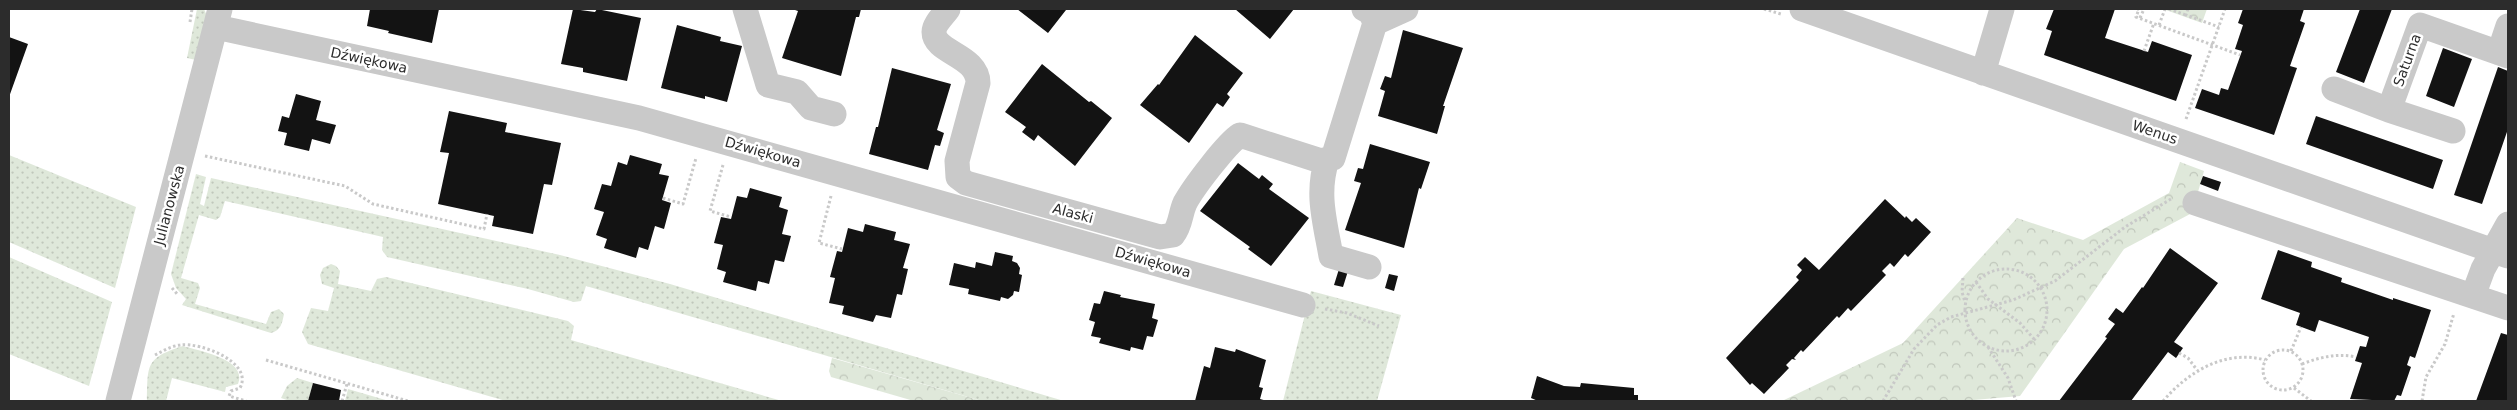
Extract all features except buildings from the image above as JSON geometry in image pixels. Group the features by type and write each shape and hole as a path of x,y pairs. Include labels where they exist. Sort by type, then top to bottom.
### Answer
{"street":[{"path":"745,9 768,85 796,92 811,108 834,114"},
{"name":"Alaski","path":"948,9 934,30 937,42 973,67 978,74 978,83 957,161 958,177 966,183 1160,237 1173,235 1185,203 1230,144 1240,135 1320,162 1328,160"},
{"path":"1369,267 1330,256 1321,195 1321,178 1328,160 1336,151 1370,16 1406,9"},
{"name":"Wenus","path":"1802,9 1839,15 1984,73 2501,254"},
{"path":"1984,73 2002,9"},
{"name":"Saturna","path":"2389,110 2423,17 2504,54 2508,26"},
{"name":"Dźwiękowa","path":"218,18 639,118 1303,305"},
{"name":"Julianowska","path":"118,401 218,18"},
{"path":"2334,89 2453,131"},
{"path":"2186,199 2508,308"},
{"path":"2466,293 2483,269 2501,254 2508,224"}],"path":[{"path":"2137,9 2139,9 2136,17 2240,55"},
{"path":"2140,18 2144,9"},
{"path":"2160,25 2165,9"},
{"path":"2169,9 2219,27"},
{"path":"2186,15 2188,9"},
{"path":"2184,124 2225,9"},
{"path":"2144,51 2154,23"},
{"path":"663,198 683,204 698,150"},
{"path":"210,158 345,186 373,204 484,229 488,214"},
{"path":"724,158 710,211 731,217"},
{"path":"833,188 819,243 842,249"},
{"path":"1883,401 1923,337 1937,325 1965,313 1995,305 2041,288 2067,273 2125,227 2186,199"},
{"path":"2013,268 2029,276 2041,288 2046,301 2047,313 2044,325 2028,344 2012,351 1988,346 1975,337 1969,328 1965,313 1966,302 1976,282 1989,272 2013,268"},
{"path":"1963,278 1962,292 1966,302"},
{"path":"1976,282 1995,305 2020,323 2034,339"},
{"path":"2422,401 2422,388 2426,377 2445,344 2466,293"},
{"path":"1303,305 1347,314 1379,326"},
{"path":"2291,351 2300,326"},
{"path":"150,358 165,349 182,344 213,352 232,362 240,369 244,377 243,383 240,388 231,391 229,396 246,401"},
{"path":"1988,346 2008,378 2016,401"},
{"path":"2294,388 2303,372 2302,364 2298,356 2291,351 2276,350 2265,360 2263,374 2271,386 2277,389 2294,388 2311,401"},
{"path":"2179,353 2188,358 2197,370"},
{"path":"2163,401 2176,386 2197,370 2216,362 2233,358 2252,357 2265,360"},
{"path":"2302,364 2319,358 2356,357"},
{"path":"266,360 408,401"},
{"path":"342,401 347,384"}],"green space":[{"path":"197,9 204,9 207,16 196,60 187,58"},
{"path":"2163,9 2207,9 2202,23"},
{"path":"9,155 136,207 115,288 9,242"},
{"path":"2180,162 2204,171 2192,213 2124,249 2020,396 1962,401 1782,401 1903,343 2017,218 2083,240 2169,193"},
{"path":"196,174 206,177 200,204 204,206 211,178 560,255 670,284 1064,401 982,401 586,286 581,301 574,302 528,289 387,257 382,250 383,237 225,201 220,217 216,220 199,215 181,278 198,283 200,288 195,304 266,324 271,312 279,309 284,314 282,324 271,333 182,305 186,299 176,288 171,274"},
{"path":"9,257 112,302 89,386 9,354"},
{"path":"331,264 340,271 338,284 371,291 377,279 386,277 568,321 574,326 571,340 782,401 506,401 308,344 302,332 311,308 328,311 334,288 322,284 320,275 323,268"},
{"path":"1311,291 1401,315 1377,401 1283,401"},
{"path":"183,346 229,362 236,368 239,375 238,384 226,387 225,392 172,378 166,401 147,401 151,364 161,355"},
{"path":"832,358 982,401 914,401 831,377 829,371"},
{"path":"297,378 313,383 308,401 290,401 281,398 287,386"},
{"path":"348,389 389,401 345,401"}]}
